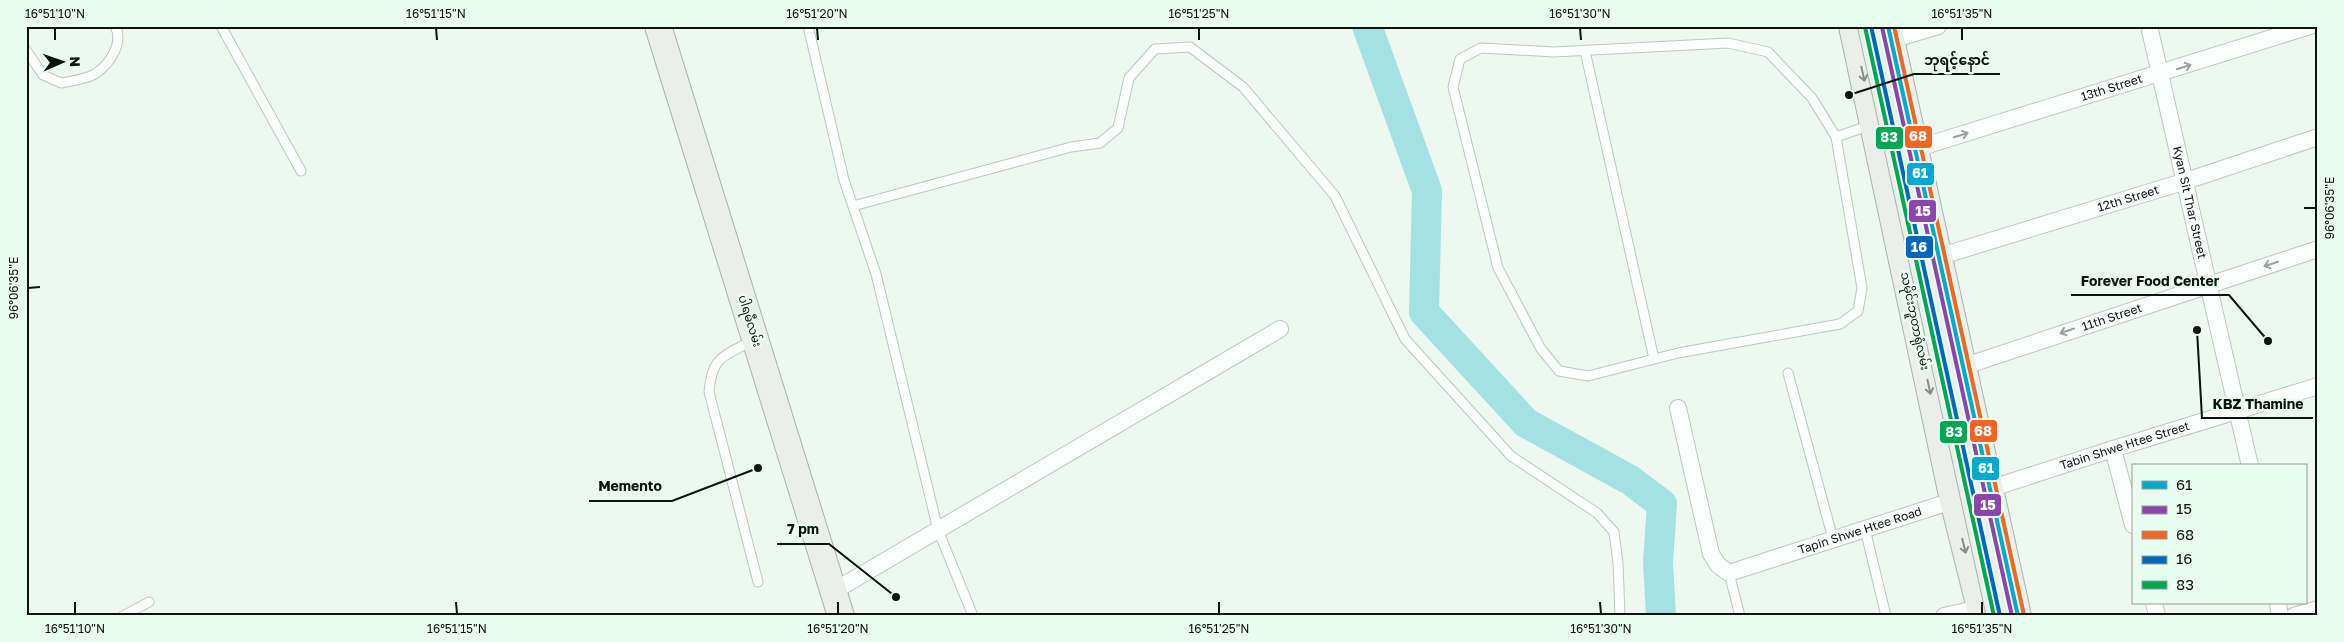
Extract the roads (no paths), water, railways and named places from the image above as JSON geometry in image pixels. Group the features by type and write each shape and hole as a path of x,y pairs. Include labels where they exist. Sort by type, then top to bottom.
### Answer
{"main road":[{"name":"ပါရမီလမ်း","path":"658,26 841,616"},
{"name":"သမိုင်းဘူတာရုံလမ်း","path":"1852,26 1953,500 1987,613"},
{"path":"1883,31 1915,149 2018,616"},
{"path":"1883,31 1987,613"},
{"path":"1901,254 1937,251"}],"street":[{"path":"1883,31 1938,26"},
{"name":"Kyan Sit Thar Street","path":"2149,26 2239,411 2250,464"},
{"name":"13th Street","path":"1915,149 2310,26"},
{"name":"12th Street","path":"1937,251 2186,181 2318,137"},
{"name":"11th Street","path":"1962,366 2318,249"},
{"path":"834,591 1280,329"},
{"name":"Tabin Shwe Htee Street","path":"1990,489 2318,386"},
{"path":"1678,408 1711,554 1718,565 1729,573"},
{"path":"2113,449 2132,521"},
{"name":"Tapin Shwe Htee Road","path":"1729,573 1990,489"},
{"path":"2294,616 2318,608"},
{"path":"1944,616 1987,613"}],"lane":[{"path":"26,50 43,75 60,83 95,74 116,52 118,33 115,26"},
{"path":"221,26 301,171"},
{"path":"808,26 844,180 876,274 938,530 973,616"},
{"path":"1728,43 1768,52 1812,98 1836,137 1862,288 1858,311 1840,324 1654,359 1588,376 1559,371 1541,349 1498,268 1453,86 1460,58 1481,48 1554,52 1585,51 1728,43"},
{"path":"853,206 1071,147 1100,143 1118,128 1129,78 1155,49 1190,46 1243,87 1335,196 1405,339 1511,456 1598,513 1614,532 1618,563 1620,616"},
{"path":"1585,51 1654,359"},
{"path":"1836,137 1874,124"},
{"path":"755,339 718,360 711,372 709,392 758,582"},
{"path":"1788,373 1833,539"},
{"path":"1865,529 1886,616"},
{"path":"1729,573 1740,616"},
{"path":"123,616 149,602"}],"waterway":[{"path":"1367,26 1427,191 1424,312 1526,423 1630,480 1662,504 1658,562 1661,616"}],"place":[{"name":"ဘုရင့်နောင်","path":"1849,95"},
{"name":"KBZ Thamine","path":"2197,330"},
{"name":"Forever Food Center","path":"2268,341"},
{"name":"Memento","path":"758,468"},
{"name":"7 pm","path":"896,597"}]}
